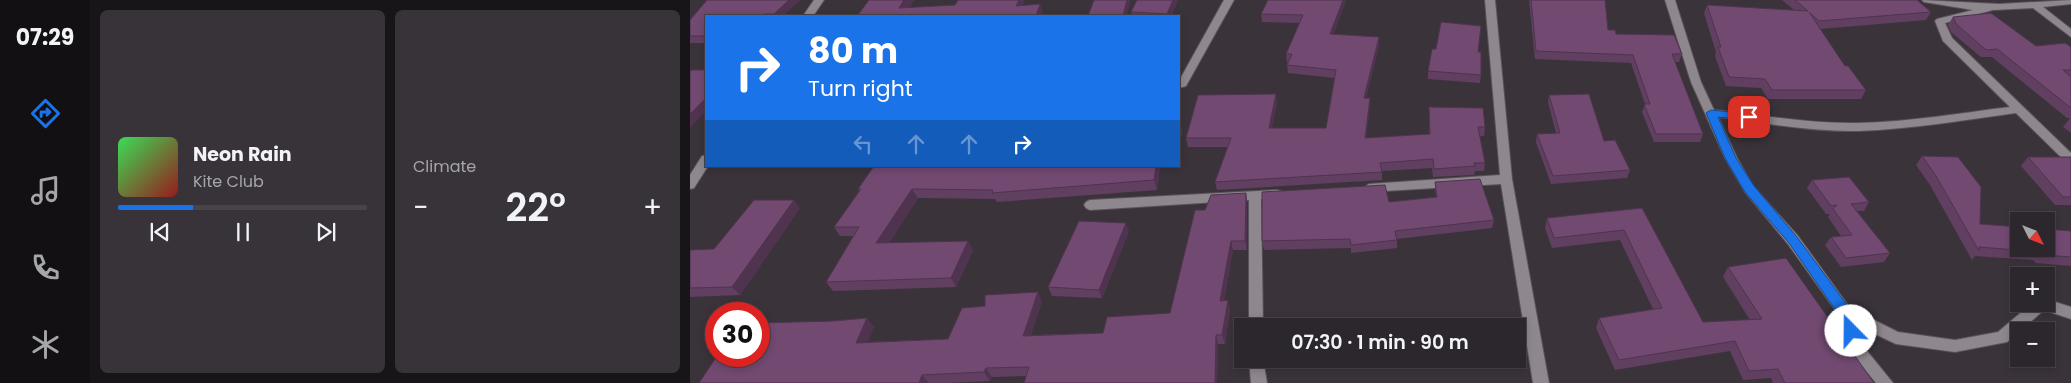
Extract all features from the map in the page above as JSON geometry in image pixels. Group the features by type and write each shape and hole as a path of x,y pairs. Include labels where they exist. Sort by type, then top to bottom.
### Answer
{"street":[{"path":"809,15 819,0"},
{"path":"1180,85 1192,69 1213,26 1229,0"},
{"path":"1490,0 1506,179 1541,383"},
{"path":"1670,0 1696,82 1731,158 1750,189 1793,240 1845,312 1857,349 1885,383"},
{"path":"1927,0 1954,5 1994,7 2071,1"},
{"path":"2035,5 2071,34"},
{"path":"1994,7 1940,21 1951,44 2071,160"},
{"path":"1711,113 1859,127 2018,109"},
{"path":"690,185 705,162"},
{"path":"1352,189 1506,179"},
{"path":"1090,205 1294,193"},
{"path":"1256,195 1256,318"},
{"path":"2055,307 2071,313"},
{"path":"1845,312 1896,338 1955,346 2002,338 2032,312"},
{"path":"1257,368 1259,383"}],"building":[{"path":"707,0 789,0 774,14 705,15 705,36 690,36 690,20"},
{"path":"869,0 904,0 899,8 955,5 958,0 1019,0 1016,6 1040,4 1036,15 858,15"},
{"path":"1094,0 1127,0 1123,15 1088,15"},
{"path":"1137,0 1173,0 1167,14 1131,12"},
{"path":"1268,0 1343,0 1330,34 1379,37 1364,98 1370,98 1365,138 1430,134 1429,107 1483,108 1485,127 1478,127 1485,163 1474,163 1475,166 1434,169 1433,159 1380,163 1382,172 1215,182 1231,138 1186,138 1198,95 1276,94 1269,128 1326,128 1336,70 1287,65 1292,54 1286,54 1303,15 1261,14"},
{"path":"1531,0 1605,0 1608,30 1615,30 1616,34 1674,35 1682,54 1672,54 1703,134 1656,134 1644,104 1650,104 1633,55 1536,51"},
{"path":"1795,0 1917,0 1931,12 1819,21 1809,12 1845,66 1848,66 1866,90 1772,90 1765,79 1729,77 1718,47 1721,47 1707,5 1808,11"},
{"path":"1991,13 2036,46 2065,43 2071,47 2071,70 2063,70 2071,77 2071,108 1997,49 1986,50 1956,24 1953,17"},
{"path":"1441,22 1481,26 1478,52 1481,52 1481,75 1428,71 1432,49 1436,49"},
{"path":"705,70 705,99 690,114 690,71"},
{"path":"1589,94 1604,141 1615,140 1630,170 1553,176 1537,134 1560,133 1549,95"},
{"path":"1922,156 1958,157 1981,187 1980,224 2010,226 2010,250 1979,247 1979,251 1936,176"},
{"path":"2028,157 2071,157 2071,197 2063,197"},
{"path":"873,167 1156,167 1154,180 992,193 993,190 912,189 876,243 968,241 951,278 826,282 859,227 834,227 861,189 858,189"},
{"path":"1849,177 1869,202 1851,204 1890,253 1846,258 1831,237 1852,235 1833,209 1837,205 1831,206 1812,180"},
{"path":"1480,179 1494,220 1395,231 1397,240 1351,245 1350,239 1262,241 1262,192 1385,185 1389,202 1437,197 1435,182"},
{"path":"1246,193 1245,241 1231,241 1220,301 1228,300 1222,335 1216,335 1215,383 1024,383 1029,367 986,368 984,372 922,375 919,383 699,383 710,367 770,367 770,323 867,318 856,343 948,339 962,308 985,306 985,295 1038,292 1023,336 1103,333 1107,317 1170,313 1195,210 1205,210 1211,195"},
{"path":"754,200 794,200 732,287 690,288 690,250 714,249"},
{"path":"1642,208 1703,322 1762,319 1728,267 1786,258 1874,383 1785,383 1778,369 1749,371 1735,341 1619,360 1599,318 1662,308 1624,230 1554,238 1547,218"},
{"path":"1079,221 1126,223 1099,290 1048,287"},
{"path":"2055,230 2071,231 2071,257 2055,256"}],"route":[{"path":"1749,117 1711,113 1731,158 1750,189 1793,240 1845,312 1851,331"}]}
